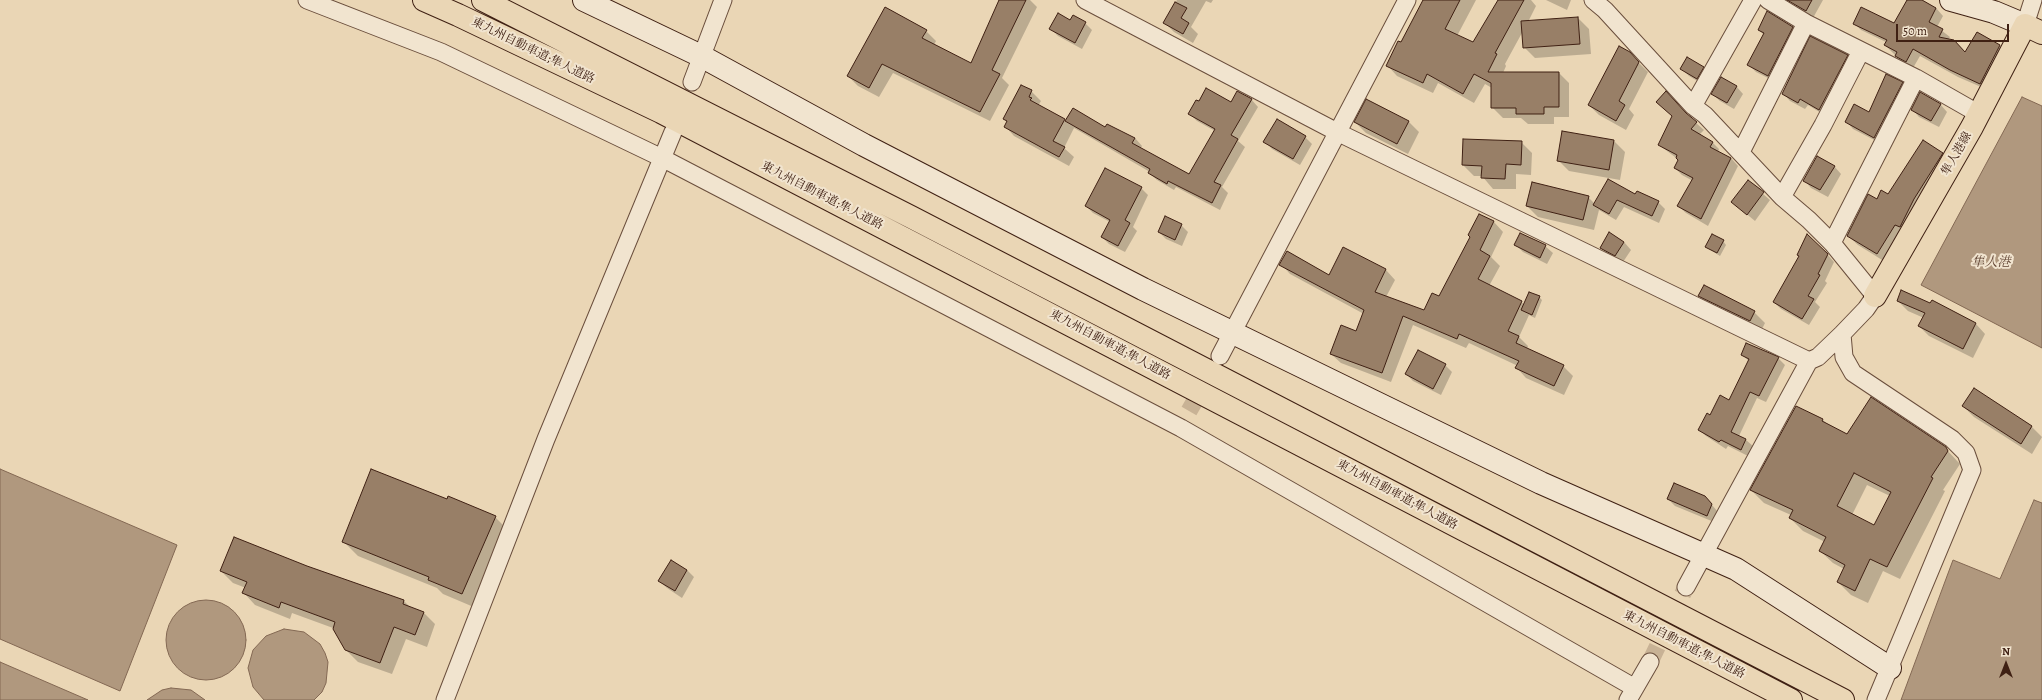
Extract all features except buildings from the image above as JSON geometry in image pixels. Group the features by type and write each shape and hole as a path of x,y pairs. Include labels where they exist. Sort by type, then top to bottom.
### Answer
{"main road":[{"name":"東九州自動車道;隼人道路","path":"424,0 661,112 1791,700"},
{"name":"東九州自動車道;隼人道路","path":"483,0 911,216 1838,698"},
{"name":"隼人港線","path":"1875,296 1979,114 2033,29"}],"street":[{"path":"306,0 441,52 662,158 1180,428 1632,694 1650,662"},
{"path":"584,0 701,56 864,145 1143,290 1541,483 1704,553 1736,569 1890,668"},
{"path":"692,82 723,0"},
{"path":"1085,0 1337,132 1809,361"},
{"path":"1220,356 1407,0"},
{"path":"1593,0 1605,10 1693,106 1705,115 1782,197 1809,220 1832,243 1875,296 1866,309 1842,334 1818,357 1809,361 1686,587"},
{"path":"1693,106 1753,0"},
{"path":"1768,0 1861,51 1916,78 1979,114"},
{"path":"1951,0 1994,12 2033,29 2033,0"},
{"path":"1741,152 1806,22"},
{"path":"1782,197 1823,125 1861,51"},
{"path":"1832,243 1916,78"},
{"path":"445,700 546,439 673,132"},
{"path":"1842,334 1844,357 1853,373 1952,439 1966,453 1972,470 1876,700"}],"water":[{"name":"隼人港","path":"2022,97 2042,106 2042,348 1921,285"},
{"path":"0,469 177,545 120,691 0,639"},
{"path":"2034,500 2042,503 2042,700 1901,700 1953,560 2000,579"},
{"path":"206,600 221,603 234,612 243,625 246,640 243,655 234,668 221,677 206,680 191,677 178,668 169,655 166,640 169,625 178,612 191,603"},
{"path":"284,629 304,632 320,644 325,653 328,662 326,683 322,692 314,700 264,700 253,687 248,668 253,650 266,636"},
{"path":"0,662 88,700 0,700"},
{"path":"171,688 191,690 205,700 147,700 162,690"}],"tunnel":[{"path":"1189,411 1217,362"},
{"path":"1650,662 1686,587"}]}
